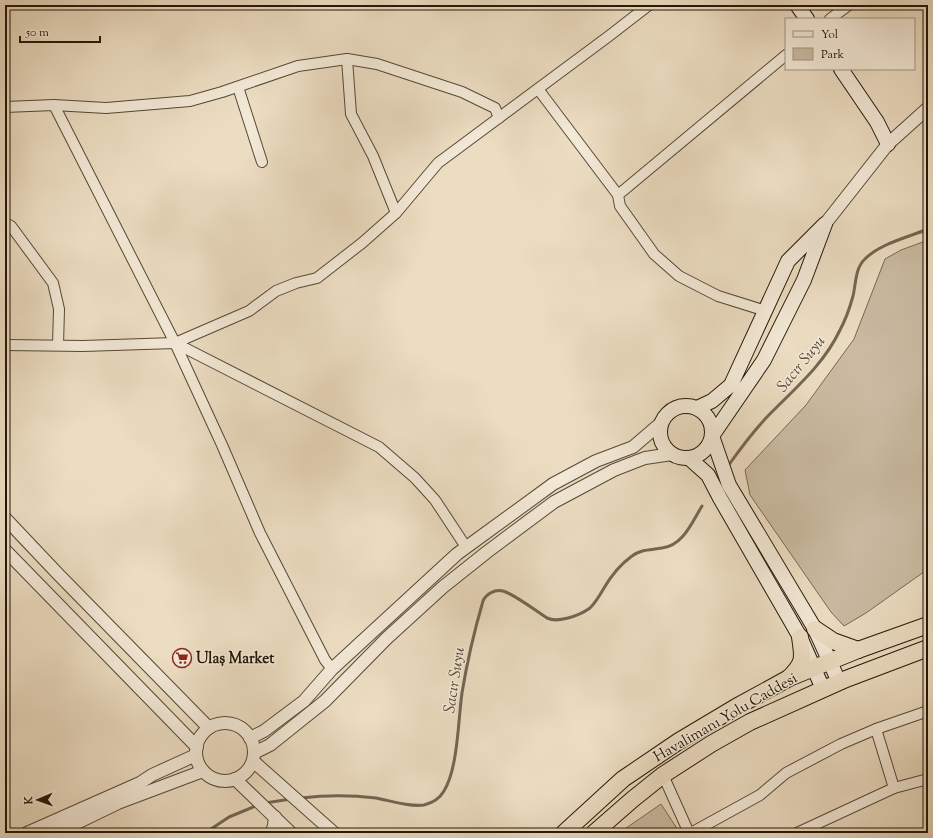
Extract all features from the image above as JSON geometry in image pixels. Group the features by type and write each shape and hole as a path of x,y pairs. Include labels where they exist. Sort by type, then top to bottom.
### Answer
{"highway":[{"name":"Havalimanı Yolu Caddesi","path":"564,833 623,779 679,741 789,678 858,650 928,625"},
{"path":"815,629 833,641 858,650"},
{"path":"789,678 798,669 803,657 800,637"},
{"name":"Havalimanı Yolu Caddesi","path":"594,833 663,775 711,744 750,722 839,682 928,648"}],"main road":[{"path":"797,5 806,18"},
{"path":"842,70 877,122 888,144"},
{"path":"697,408 712,401 731,385 788,261 825,224"},
{"path":"825,224 804,280 764,360 712,436 704,451 697,456 680,458 665,448 661,440 660,432 661,423 666,415 672,410 681,406 697,408 704,413 712,428 712,436 729,485 815,629 839,682"},
{"path":"689,458 708,475 800,637 823,689"}],"street":[{"path":"5,345 83,346 175,343 249,311 276,290 317,278 362,243 396,213 438,163 649,5"},
{"path":"831,18 849,5"},
{"path":"618,195 785,56"},
{"path":"5,107 54,105 106,108 190,101 238,87 298,66 347,59 377,64 462,92 495,108 499,118"},
{"path":"347,59 351,114 372,156 396,213"},
{"path":"238,87 262,162"},
{"path":"538,88 618,195 620,206 654,254 679,276 718,296 766,311"},
{"path":"54,105 175,343 260,533 325,660 332,669"},
{"path":"825,224 888,144 928,108"},
{"path":"5,223 11,226 53,283 59,309 58,345"},
{"path":"175,343 379,447 415,478 434,500 466,547"},
{"path":"250,738 264,731 304,701 332,669 466,547 553,484 596,461 633,446 661,423"},
{"path":"253,757 325,701 387,638 443,587 554,502 614,470 645,458 672,454"},
{"path":"5,518 209,728"},
{"path":"5,550 197,751"},
{"path":"663,775 690,833 760,795 786,773 841,744 876,729 928,711"},
{"path":"227,723 244,731 250,738 253,745 253,757 249,769 243,775 226,781 210,777 203,771 198,764 197,751 201,736 209,728 218,724 227,723"},
{"path":"876,729 894,788"},
{"path":"27,833 140,783 197,751"},
{"path":"253,757 280,784 334,833"},
{"path":"56,833 118,804 203,771"},
{"path":"235,779 291,833"},
{"path":"797,833 894,788 928,779"},
{"path":"272,833 275,817"}],"green space":[{"path":"928,240 928,569 866,613 844,626 831,612 750,495 745,470 806,405 854,339 885,259 901,250"},
{"path":"661,804 680,833 619,833"}],"waterway":[{"name":"Sacır Suyu","path":"728,466 756,429 807,377 833,343 848,313 853,296 856,276 859,267 865,259 886,245 928,229"},
{"name":"Sacır Suyu","path":"301,798 357,796 418,805 424,805 436,800 444,791 452,770 457,744 466,670 483,601 486,596 494,591 503,591 519,599 552,620 571,617 582,613 592,606 613,575 632,556 643,551 662,548 676,543 686,532 702,506"},
{"name":"Sacır Suyu","path":"265,803 291,799"},
{"name":"Sacır Suyu","path":"205,833 229,817 258,805"}],"place":[{"name":"Ulaş Market","path":"182,658"}]}
